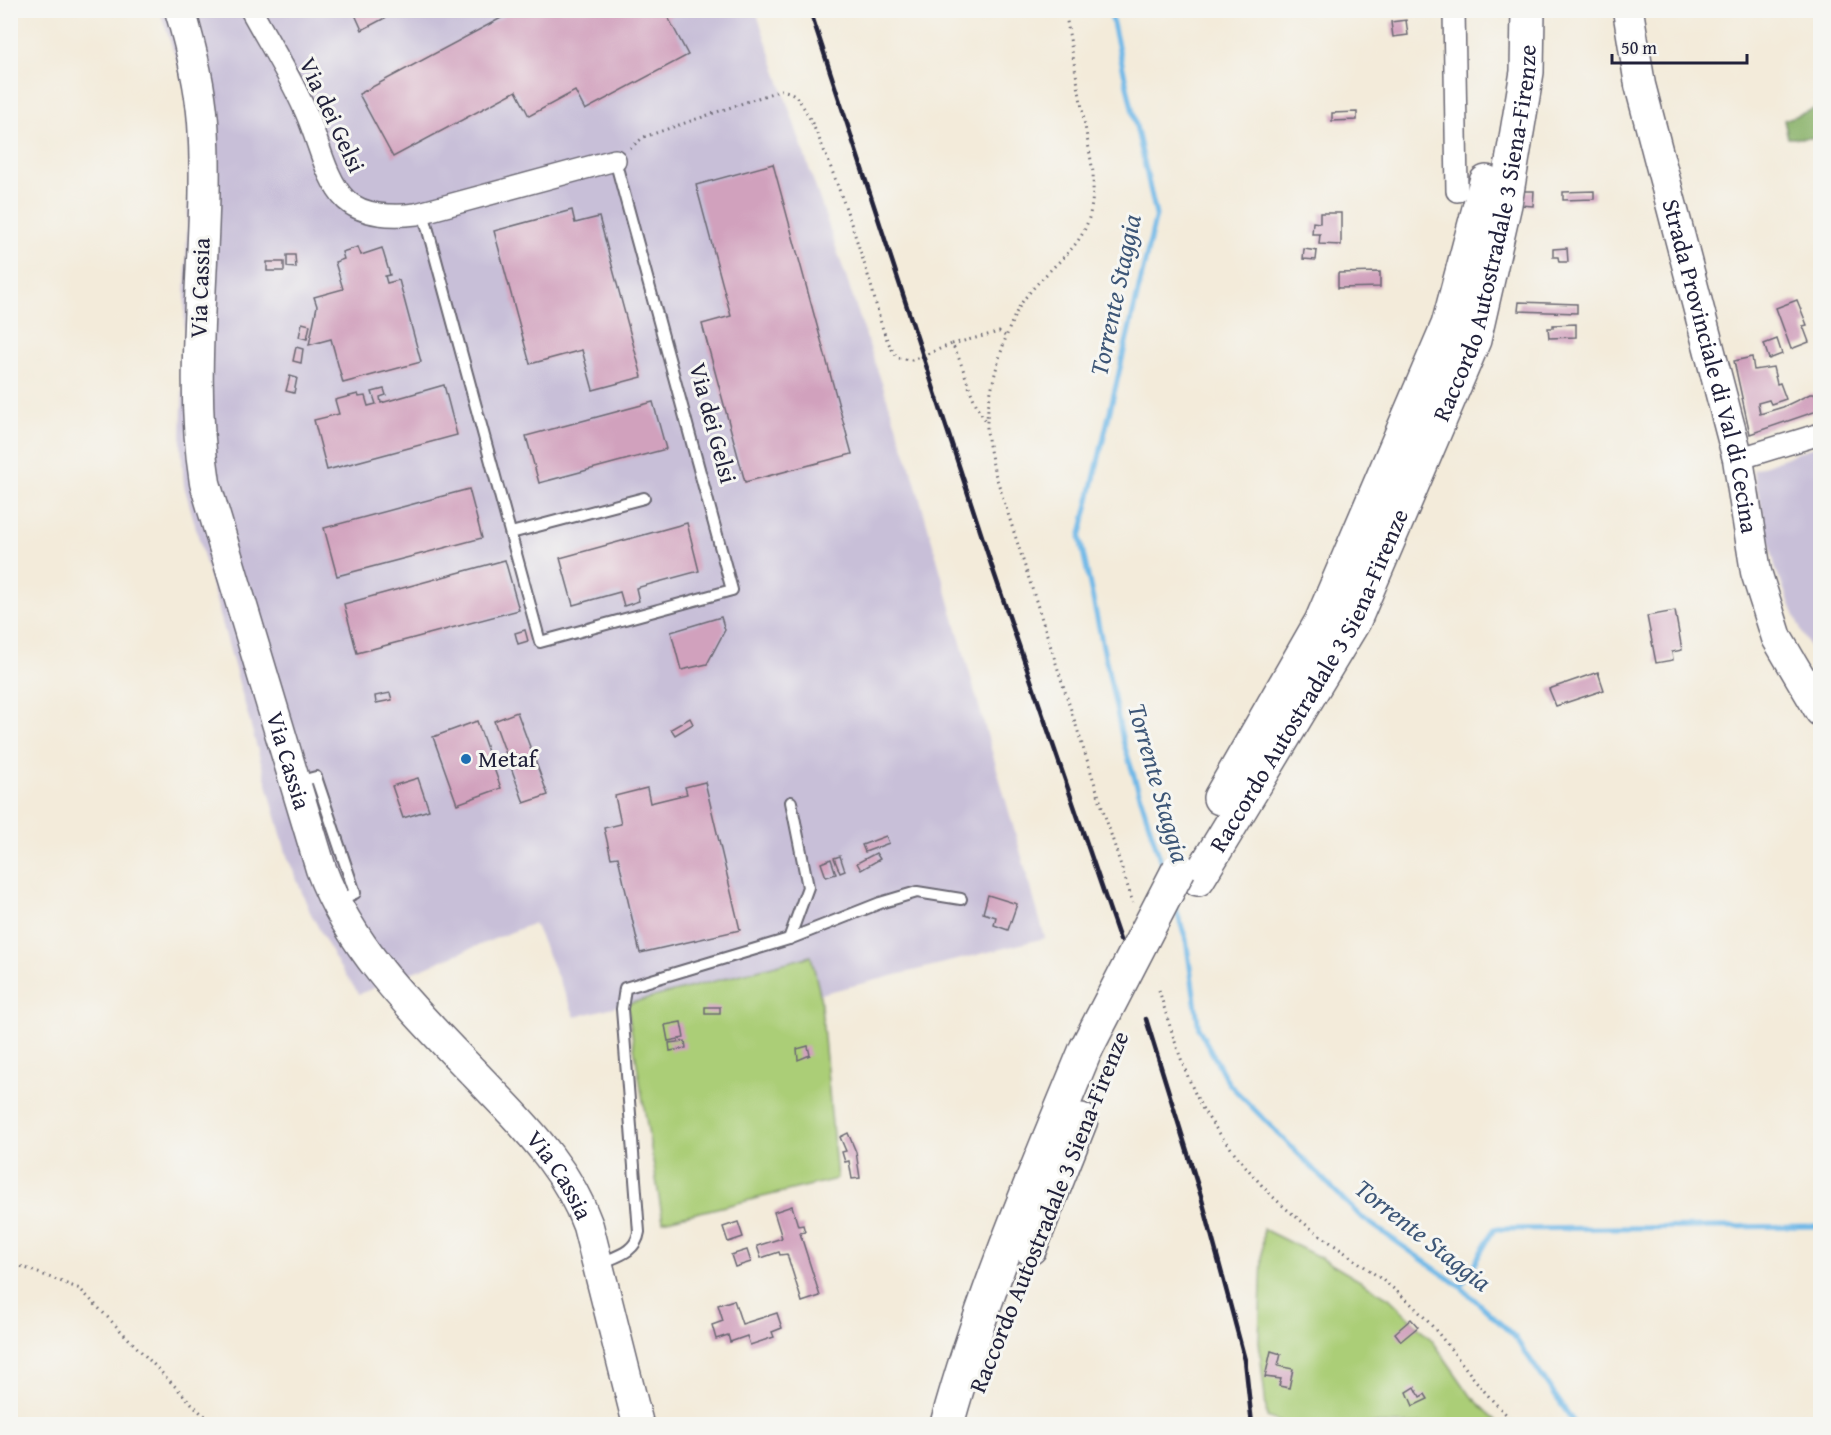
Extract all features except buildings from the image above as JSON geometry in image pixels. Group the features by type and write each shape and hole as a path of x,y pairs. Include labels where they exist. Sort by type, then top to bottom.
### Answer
{"highway":[{"name":"Raccordo Autostradale 3 Siena-Firenze","path":"946,1425 968,1348 1033,1177 1321,622 1448,325 1482,206 1505,71 1507,10"},
{"name":"Raccordo Autostradale 3 Siena-Firenze","path":"1189,874 1354,621 1474,340 1505,204 1527,72 1528,10"},
{"name":"Raccordo Autostradale 3 Siena-Firenze","path":"967,1425 986,1356 1095,1054"}],"main road":[{"name":"Via Cassia","path":"180,10 194,63 203,129 198,361 204,472 293,783 334,903 358,940 384,974 541,1145 579,1203 598,1264 638,1425"},
{"name":"Strada Provinciale di Val di Cecina","path":"1628,10 1640,85 1738,459 1756,572 1777,638 1821,711"}],"street":[{"name":"Via dei Gelsi","path":"251,10 303,105 333,182 342,196 357,207 383,214 409,215 615,160"},
{"path":"1454,10 1456,191"},
{"path":"1738,459 1821,434"}],"lane":[{"name":"Via dei Gelsi","path":"423,212 540,642 732,590 615,160"},
{"path":"511,533 644,498"},
{"path":"789,939 808,887 791,802"},
{"path":"598,1264 630,1249 635,1245 639,1232 622,1009 626,988 789,939 880,903 917,892 962,899"}],"path":[{"path":"1065,10 1093,172 1094,199 1090,219 1080,239 1024,300 999,361 986,421 994,470 1136,910"},
{"path":"615,160 645,137 781,90 794,95 805,110 837,185 870,283 888,346 898,358 912,360 952,344 999,332 1007,337"},
{"path":"952,344 963,363 976,408 986,421"},
{"path":"1158,990 1200,1104 1269,1192 1363,1263 1409,1302 1446,1341 1492,1404 1517,1425"},
{"path":"10,1262 80,1289 202,1414 220,1425"}],"shaded area":[{"path":"160,11 756,11 914,478 1045,938 820,994 811,956 575,1017 534,923 359,994 339,966 310,912 287,856 184,485 181,443 189,163 186,88"},
{"path":"1820,444 1820,666 1802,633 1776,570 1753,470"}],"green space":[{"path":"1820,107 1820,138 1788,138 1784,120"},
{"path":"811,956 820,994 837,1179 663,1221 627,1004"},
{"path":"1263,1229 1321,1258 1389,1298 1432,1340 1471,1396 1500,1424 1285,1424 1267,1417 1259,1341"}],"waterway":[{"name":"Torrente Staggia","path":"1110,10 1156,215 1080,538 1123,741 1164,872"},
{"name":"Torrente Staggia","path":"1174,904 1186,939 1199,1029 1229,1084 1360,1216 1461,1287 1514,1336 1575,1424"},
{"path":"1461,1287 1494,1229 1820,1226"}],"railway":[{"path":"810,10 991,564 1120,940"},
{"path":"1146,1019 1201,1196 1245,1360 1252,1424"}],"place":[{"name":"Metaf","path":"466,759"}]}
